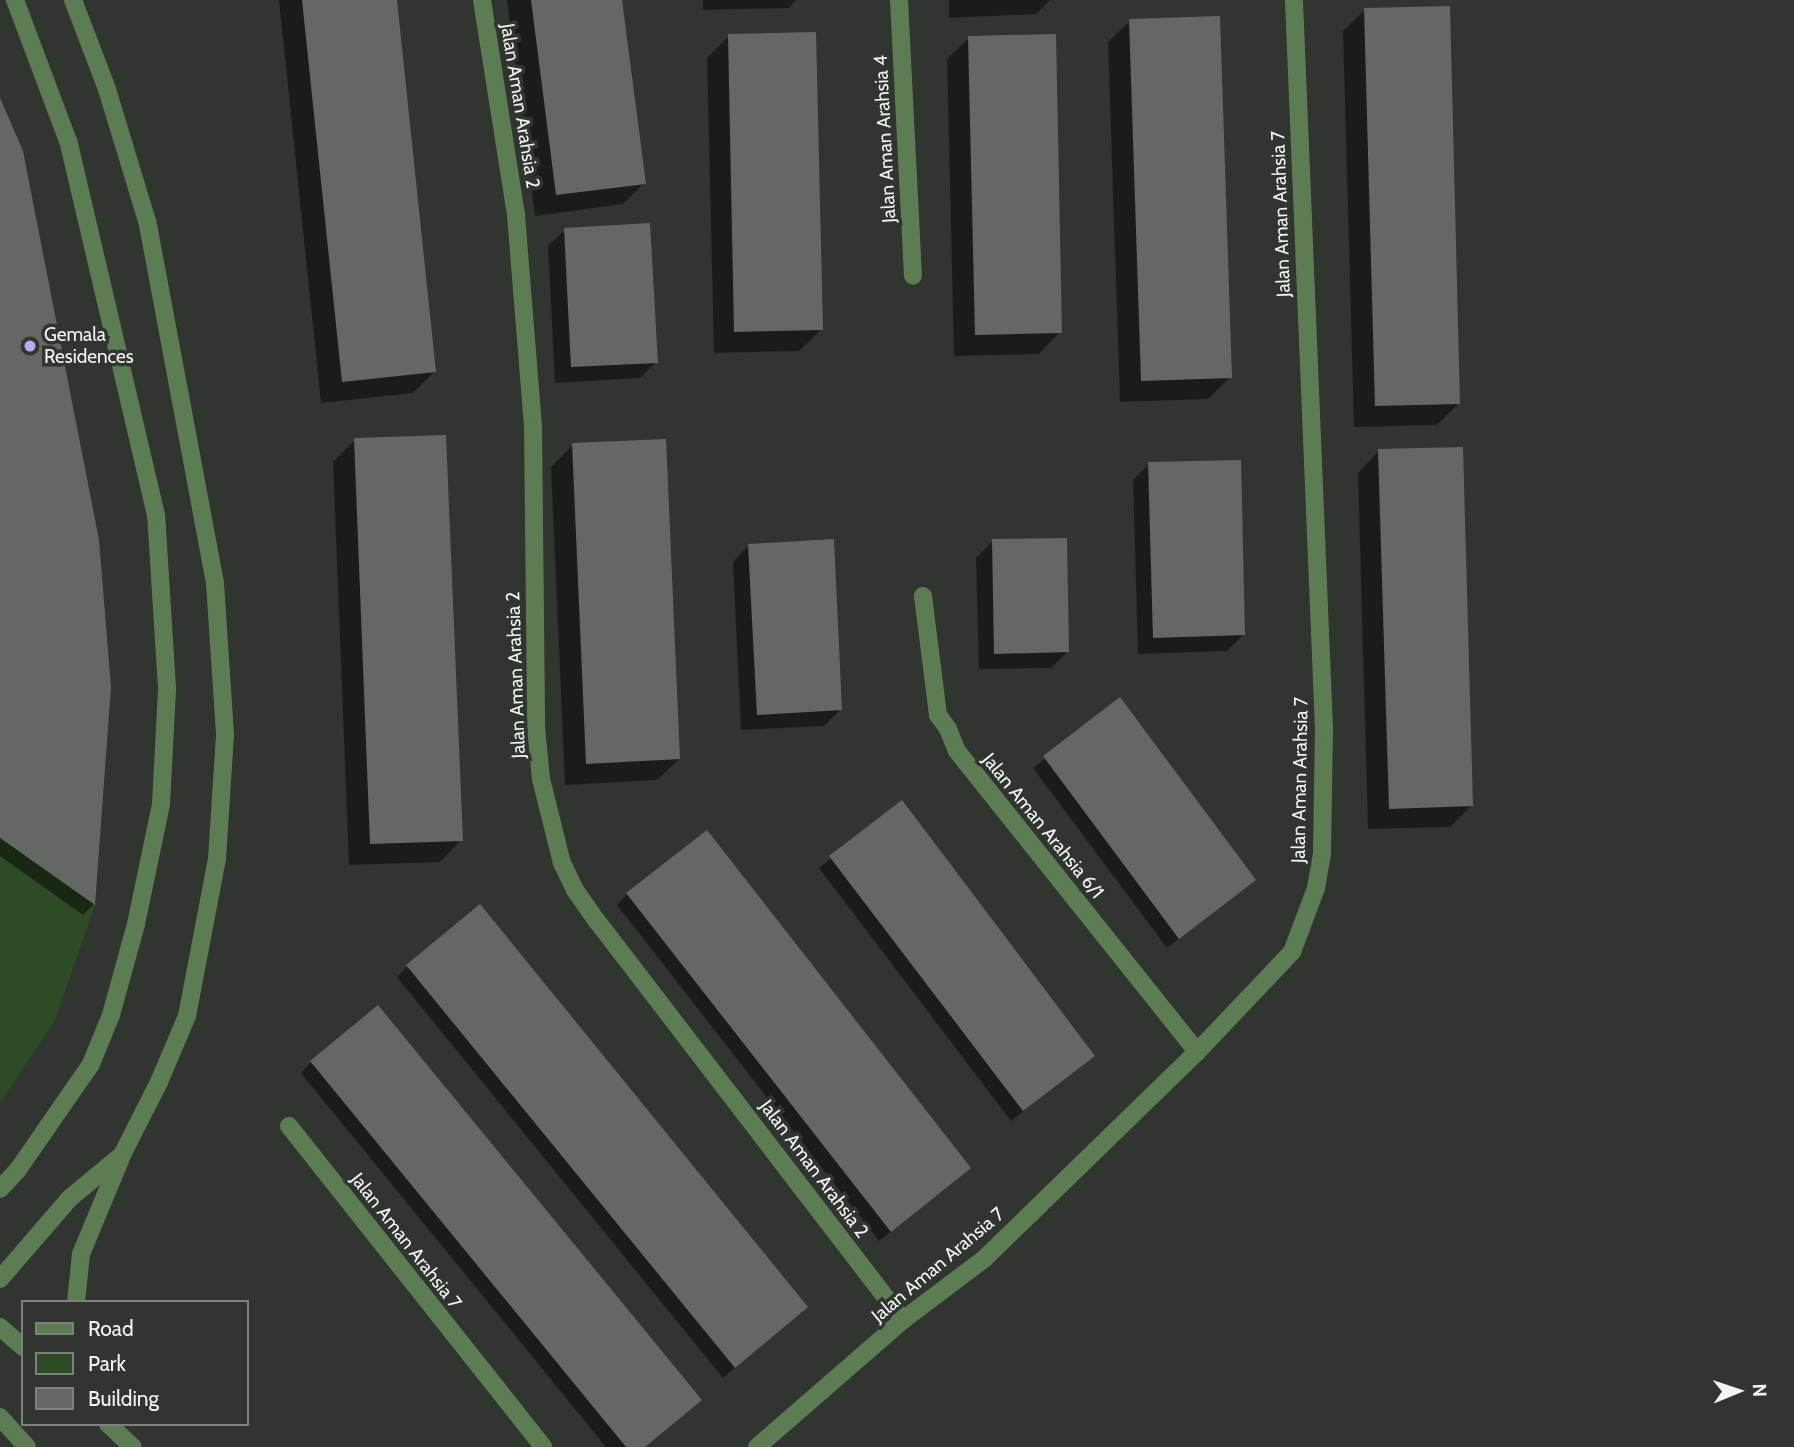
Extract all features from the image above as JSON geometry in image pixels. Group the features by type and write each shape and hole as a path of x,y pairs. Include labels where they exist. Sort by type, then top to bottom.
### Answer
{"street":[{"path":"0,1189 41,1138 91,1064 111,1015 136,924 161,804 167,688 153,501 68,141 15,0"},
{"path":"73,0 107,89 146,221 215,583 225,734 217,859 187,1016 159,1082 122,1154 81,1254 76,1300"},
{"name":"Jalan Aman Arahsia 2","path":"482,0 516,215 533,426 536,727 541,779 562,863 597,920 903,1320"},
{"name":"Jalan Aman Arahsia 4","path":"899,0 913,276"},
{"name":"Jalan Aman Arahsia 7","path":"757,1447 903,1320 984,1259 1197,1052 1292,952 1316,888 1322,854 1324,715 1294,0"},
{"name":"Jalan Aman Arahsia 6/1","path":"923,596 937,716 948,729 957,751 1197,1052"},
{"name":"Jalan Aman Arahsia 7","path":"289,1126 542,1447"},
{"path":"0,1279 71,1198 122,1154"},
{"path":"0,1327 21,1345"},
{"path":"0,1417 27,1447"},
{"path":"110,1426 134,1447"},
{"path":"126,1426 134,1447"}],"green space":[{"path":"0,839 95,905 55,1020 0,1103"}],"building":[{"path":"302,0 397,0 436,372 342,382"},
{"path":"531,0 622,0 646,184 556,195"},
{"path":"1450,6 1460,404 1375,406 1364,8"},
{"path":"1220,16 1232,378 1141,381 1129,19"},
{"path":"816,32 823,330 734,332 728,34"},
{"path":"1056,34 1062,333 975,335 968,36"},
{"name":"Gemala Residences","path":"0,98 23,151 99,540 111,687 95,905 0,838"},
{"path":"650,223 658,363 571,367 564,228"},
{"path":"446,435 463,841 370,844 354,438"},
{"path":"666,439 680,759 586,764 572,443"},
{"path":"1463,447 1473,806 1389,809 1378,449"},
{"path":"1241,460 1245,635 1153,638 1148,462"},
{"path":"1067,538 1069,652 994,654 992,539"},
{"path":"834,539 842,710 757,715 748,544"},
{"path":"1120,697 1256,880 1179,939 1043,756"},
{"path":"902,800 1095,1056 1023,1111 829,856"},
{"path":"707,830 971,1168 891,1232 626,893"},
{"path":"480,904 808,1307 735,1368 406,965"},
{"path":"378,1005 702,1400 645,1447 626,1447 310,1061"}],"place":[{"name":"Gemala Residences","path":"30,346"}]}
